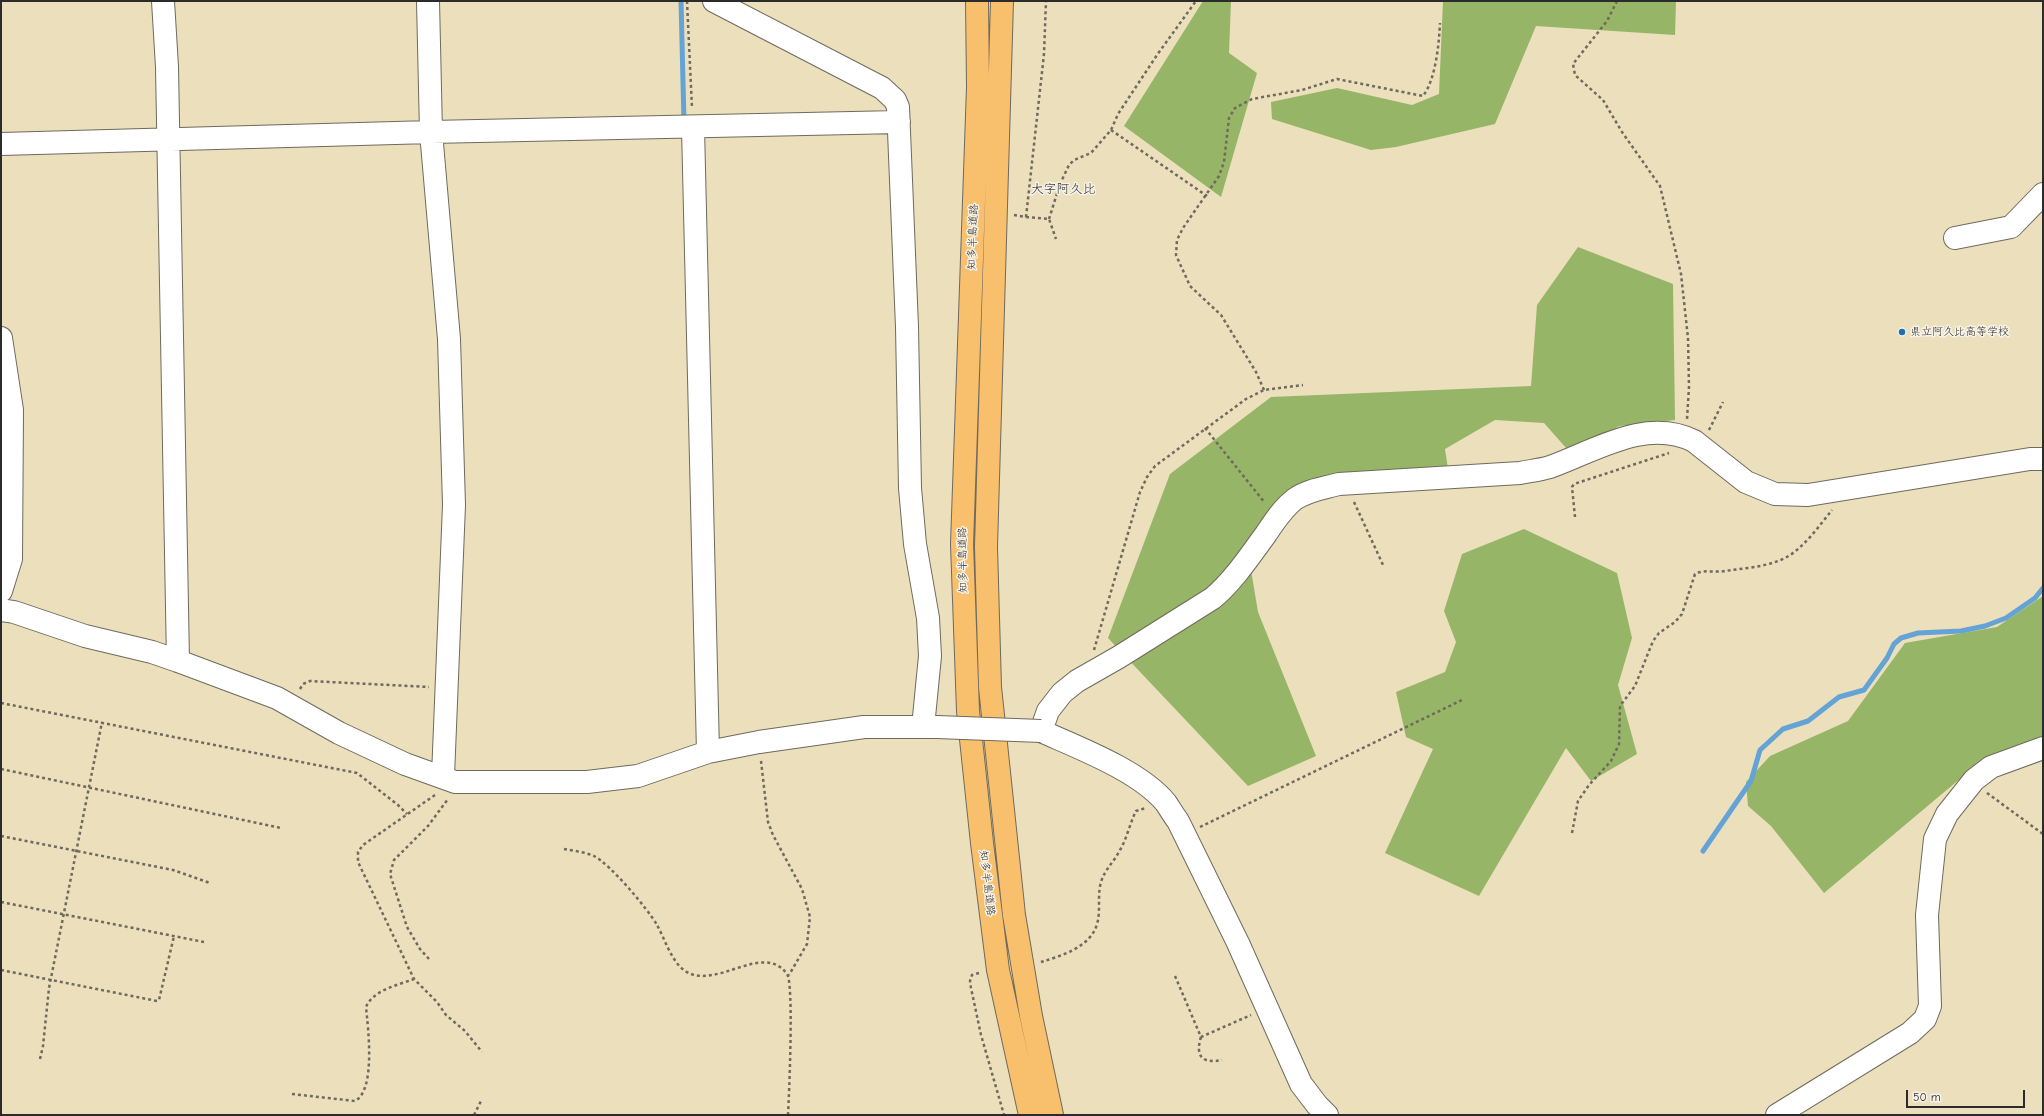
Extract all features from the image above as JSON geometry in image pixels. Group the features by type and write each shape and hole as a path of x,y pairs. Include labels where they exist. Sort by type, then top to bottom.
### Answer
{"highway":[{"name":"知多半島道路","path":"977,1 978,87 962,544 968,710 982,843 998,970 1030,1115"},
{"name":"知多半島道路","path":"1002,1 986,547 990,687 1014,915 1031,1016 1052,1115"},
{"path":"1001,72 1011,49 1012,1"}],"street":[{"path":"163,1 167,67 167,141 178,661"},
{"path":"428,1 432,132 449,340 454,505 451,779"},
{"path":"714,1 882,88 895,100 899,122 907,326 910,488 915,544 928,618 930,656 930,727"},
{"path":"1,144 167,141 432,132 693,128 899,122"},
{"path":"693,128 708,752"},
{"path":"1955,238 2011,227 2043,194"},
{"path":"1,338 12,410 11,559 1,591"},
{"path":"1041,731 1048,711 1062,693 1077,681 1218,594 1241,569 1277,518 1296,498 1313,490 1339,484 1520,473 1548,467 1624,437 1653,433 1694,442 1746,482 1775,494 1808,495 2043,458"},
{"path":"1,610 14,612 85,636 152,652 277,698 359,742 405,764 451,779 587,782 638,776 708,752 759,742 864,727 930,727 1041,731 1083,750 1133,776 1166,803 1185,836 1267,1008 1301,1084 1316,1105 1328,1115"},
{"path":"1777,1115 1910,1033 1925,1019 1930,1006 1926,915 1935,839 1947,814 1972,782 1992,766 2043,748"}],"path":[{"path":"687,1 693,128"},
{"path":"1026,217 1044,54 1046,1"},
{"path":"1056,239 1049,219 1060,184 1069,165 1074,160 1091,153 1111,130 1122,107 1157,54 1196,1"},
{"path":"1617,1 1607,21 1573,64 1575,75 1603,100 1622,132 1660,186 1680,274 1688,338 1689,386 1694,442"},
{"path":"1264,390 1256,372 1221,315 1190,286 1176,255 1177,240 1219,176 1224,162 1229,118 1235,108 1252,99 1302,90 1337,79 1423,96 1433,70 1439,43 1440,23"},
{"path":"1111,130 1207,196"},
{"path":"1011,215 1049,219"},
{"path":"1096,670 1093,653 1140,492 1146,477 1155,466 1246,399 1264,390 1303,385"},
{"path":"1694,442 1723,402"},
{"path":"1205,428 1277,518"},
{"path":"1575,517 1572,488 1574,484 1670,453"},
{"path":"1372,483 1370,487 1352,497 1384,567"},
{"path":"1572,833 1578,801 1589,785 1611,761 1619,744 1620,706 1635,686 1653,641 1659,633 1682,614 1696,574 1700,571 1721,572 1769,564 1787,557 1818,527 1841,500 1845,489"},
{"path":"290,705 303,684 310,681 429,687"},
{"path":"1185,836 1191,830 1220,819 1464,698"},
{"path":"1,702 357,773 398,805 406,814"},
{"path":"40,1059 51,980 102,722"},
{"path":"759,742 768,822 802,889 810,916 807,944 789,975 791,1008 788,1115"},
{"path":"1,769 281,828"},
{"path":"451,779 445,788 363,844 358,852 358,862 414,979 437,1002 446,1015 465,1031 482,1052"},
{"path":"429,959 420,949 407,927 390,874 394,860 428,826 456,790 451,779"},
{"path":"1972,782 2043,834"},
{"path":"1036,964 1077,948 1088,939 1097,924 1098,896 1105,872 1119,852 1136,811 1146,808 1151,811"},
{"path":"1,836 172,870 210,883"},
{"path":"564,849 594,857 605,864 644,906 656,923 676,961 685,970 693,974 707,976 765,962 779,965 789,975"},
{"path":"1,902 204,942"},
{"path":"1,970 157,1001 159,1000 174,936"},
{"path":"980,972 972,975 970,981 981,1035 1004,1115"},
{"path":"1175,976 1201,1037 1198,1046 1199,1054 1202,1058 1214,1062 1222,1060"},
{"path":"292,1094 355,1101 359,1099 367,1082 369,1067 366,1006 369,1000 384,991 414,979"},
{"path":"1201,1037 1267,1008"},
{"path":"474,1115 481,1101"}],"green space":[{"path":"1203,1 1231,1 1229,53 1257,73 1221,197 1124,126"},
{"path":"1443,1 1676,1 1675,35 1536,26 1495,124 1396,147 1371,150 1272,119 1271,102 1337,88 1412,105 1439,94"},
{"path":"1578,247 1673,284 1675,420 1620,426 1567,449 1544,423 1495,420 1445,449 1448,469 1318,479 1247,546 1258,612 1316,756 1248,786 1108,638 1170,474 1271,397 1531,386 1537,305"},
{"path":"1524,529 1617,573 1632,638 1618,685 1637,754 1591,781 1566,748 1479,896 1385,853 1433,749 1406,737 1396,692 1445,672 1456,642 1444,611 1462,554"},
{"path":"2043,596 2043,740 1980,762 1824,893 1771,826 1748,806 1746,782 1770,756 1848,721 1905,643 1997,627"}],"waterway":[{"path":"681,1 684,122"},
{"path":"1703,851 1751,781 1760,750 1783,729 1808,721 1839,697 1864,690 1887,658 1894,644 1901,638 1918,633 1961,631 1985,626 2006,618 2035,598 2043,588"}],"place":[{"name":"県立阿久比高等学校","path":"1902,332"}],"district":[{"name":"大字阿久比","path":"1063,189"}]}
